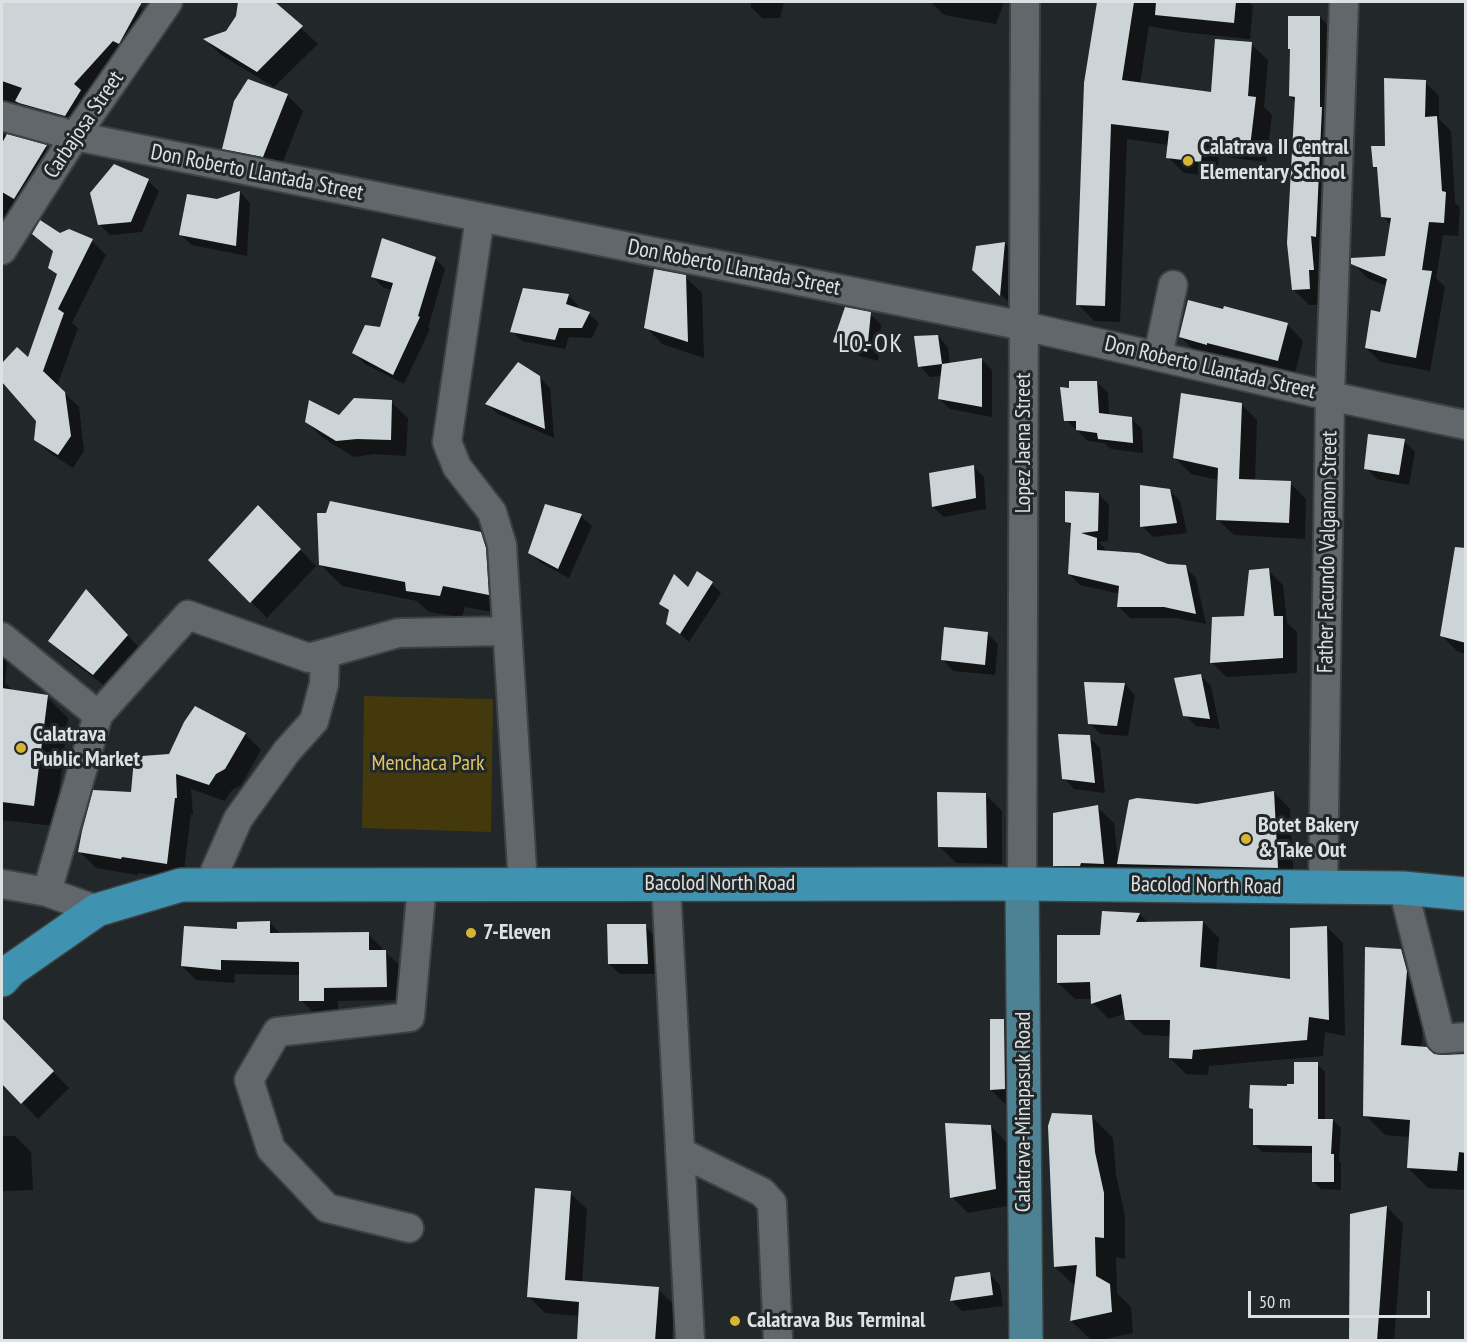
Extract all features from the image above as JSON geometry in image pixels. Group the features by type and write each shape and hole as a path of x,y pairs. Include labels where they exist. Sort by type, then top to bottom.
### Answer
{"highway":[{"name":"Bacolod North Road","path":"2,980 11,970 97,910 181,885 1022,884 1403,888 1466,894"}],"main road":[{"name":"Calatrava-Minapasuk Road","path":"1022,884 1026,1341"}],"street":[{"name":"Carbajosa Street","path":"2,250 75,136 168,2"},
{"name":"Lopez Jaena Street","path":"1022,884 1025,2"},
{"name":"Father Facundo Valganon Street","path":"1323,888 1330,396 1344,2"},
{"name":"Don Roberto Llantada Street","path":"2,116 75,136 1024,326 1466,425"},
{"path":"480,217 447,442 457,467 492,512 502,545 523,885"},
{"path":"1158,356 1173,285"},
{"path":"47,892 98,715 188,615 309,658 398,633 507,631"},
{"path":"2,638 98,715"},
{"path":"209,885 238,819 287,751 314,721 324,684 325,654"},
{"path":"2,884 47,892 97,910"},
{"path":"666,884 690,1341"},
{"path":"409,1228 327,1208 272,1149 249,1080 277,1032 410,1017 422,885"},
{"path":"1403,888 1441,1039 1466,1037"},
{"path":"680,1152 762,1192 772,1203 778,1341"}],"green space":[{"name":"Menchaca Park","path":"364,696 493,699 491,832 362,828"}],"building":[{"path":"2,2 142,2 119,44 113,41 74,84 81,90 65,116 15,101 22,88 2,81"},
{"path":"238,2 275,2 303,26 257,72 203,39 226,31 236,16"},
{"path":"1097,2 1134,2 1122,80 1211,92 1215,39 1252,42 1248,96 1256,97 1250,147 1203,141 1201,162 1166,158 1169,131 1111,124 1105,306 1076,305 1084,83"},
{"path":"1156,2 1236,2 1234,23 1155,15"},
{"path":"1288,16 1320,16 1320,107 1322,107 1316,237 1311,236 1314,270 1309,270 1310,289 1292,290 1287,243 1295,97 1289,96"},
{"path":"1384,78 1426,80 1425,117 1437,116 1442,191 1446,192 1444,223 1429,222 1422,270 1432,271 1416,358 1365,348 1371,310 1380,312 1387,279 1351,264 1351,258 1385,256 1391,218 1381,217 1377,167 1373,167 1371,146 1385,146"},
{"path":"248,79 288,94 263,157 222,149 234,101"},
{"path":"7,134 47,145 14,199 2,192 2,143"},
{"path":"114,164 149,179 131,222 98,225 90,193"},
{"path":"240,191 236,246 179,235 187,194 217,199"},
{"path":"40,220 60,233 69,229 93,239 58,309 64,313 43,371 65,392 71,436 58,455 34,440 36,421 2,382 2,363 17,347 28,357 57,274 48,268 53,251 32,234"},
{"path":"382,238 436,257 418,316 420,317 393,375 352,353 365,325 380,327 393,283 371,277"},
{"path":"1005,242 1000,296 972,270 976,246"},
{"path":"654,269 686,275 688,342 644,328"},
{"path":"523,288 569,294 566,304 590,312 582,328 559,328 555,340 510,332"},
{"path":"1188,300 1223,309 1224,306 1288,323 1278,361 1179,337"},
{"path":"845,307 871,312 867,352 833,342"},
{"path":"938,335 942,364 918,367 914,336"},
{"path":"982,358 982,407 938,399 942,364"},
{"path":"518,362 540,376 545,429 485,404"},
{"path":"1069,381 1097,381 1099,413 1132,417 1133,443 1098,439 1097,433 1076,430 1076,421 1064,421 1060,387 1069,388"},
{"path":"1181,393 1242,403 1239,479 1291,481 1289,523 1216,520 1218,468 1173,458"},
{"path":"354,398 392,400 391,440 336,441 305,422 309,400 339,415"},
{"path":"1368,434 1405,439 1399,475 1364,469"},
{"path":"974,465 976,498 932,507 929,473"},
{"path":"1140,485 1170,489 1177,523 1140,527"},
{"path":"1065,491 1099,493 1098,531 1081,533 1097,538 1097,550 1139,553 1168,564 1186,565 1196,614 1164,607 1117,607 1119,586 1068,574 1071,523 1065,522"},
{"path":"330,501 481,532 486,548 489,595 443,586 440,596 406,591 405,582 319,565 317,513 326,513"},
{"path":"545,504 582,514 558,569 528,553"},
{"path":"258,505 301,549 250,603 208,560"},
{"path":"1455,547 1466,548 1466,643 1440,636"},
{"path":"1269,568 1274,616 1283,616 1283,658 1210,663 1212,617 1244,616 1249,570"},
{"path":"697,571 713,582 680,634 666,624 669,610 659,604 674,574 688,587"},
{"path":"86,589 128,635 93,675 48,641"},
{"path":"944,627 988,632 985,665 941,660"},
{"path":"1201,674 1210,719 1183,716 1174,678"},
{"path":"1084,682 1125,683 1117,726 1088,724"},
{"name":"Calatrava Public Market","path":"2,688 48,695 34,806 2,802"},
{"path":"195,706 246,733 225,769 216,774 209,785 176,774 177,798 175,798 167,864 78,852 93,790 131,792 134,759 128,757 169,754 184,722"},
{"path":"1058,734 1090,735 1095,783 1062,779"},
{"path":"1274,791 1278,868 1117,864 1129,800 1137,798 1197,804"},
{"path":"937,792 986,793 987,848 938,847"},
{"path":"1098,805 1104,864 1081,863 1080,866 1053,866 1053,813"},
{"path":"1102,911 1140,913 1136,922 1203,921 1200,967 1290,979 1290,928 1327,926 1329,1020 1309,1017 1307,1040 1193,1050 1192,1059 1169,1058 1170,1020 1125,1020 1121,994 1091,1004 1090,982 1057,983 1057,935 1100,935"},
{"path":"270,921 270,933 369,932 369,950 386,950 387,987 324,988 324,1001 299,1001 299,962 221,960 221,970 181,966 184,926 237,929 237,922"},
{"path":"607,924 646,924 648,964 608,964"},
{"path":"1365,947 1401,949 1407,971 1401,1045 1427,1047 1434,1054 1466,1054 1466,1153 1459,1152 1457,1171 1407,1168 1410,1120 1363,1116"},
{"path":"2,1018 54,1071 21,1104 2,1084"},
{"path":"990,1019 1004,1019 1005,1089 990,1090"},
{"path":"1294,1062 1318,1062 1318,1119 1333,1119 1331,1154 1334,1154 1334,1182 1312,1182 1312,1146 1253,1145 1253,1109 1249,1108 1250,1085 1287,1086 1287,1084 1294,1084"},
{"path":"1052,1113 1092,1115 1095,1152 1104,1193 1104,1238 1095,1237 1096,1276 1110,1284 1112,1312 1070,1321 1077,1265 1054,1267 1048,1126"},
{"path":"945,1123 991,1125 996,1189 950,1198"},
{"path":"535,1188 571,1191 565,1280 659,1287 655,1341 577,1341 579,1302 527,1297"},
{"path":"1387,1206 1377,1341 1349,1341 1350,1214"},
{"path":"990,1272 993,1295 950,1301 955,1277"}],"place":[{"name":"Calatrava II Central Elementary School","path":"1188,161"},
{"name":"Calatrava Public Market","path":"21,748"},
{"name":"Botet Bakery & Take Out","path":"1246,839"},
{"name":"7-Eleven","path":"471,933"},
{"name":"Calatrava Bus Terminal","path":"735,1321"}],"district":[{"name":"LO-OK","path":"871,345"}]}
